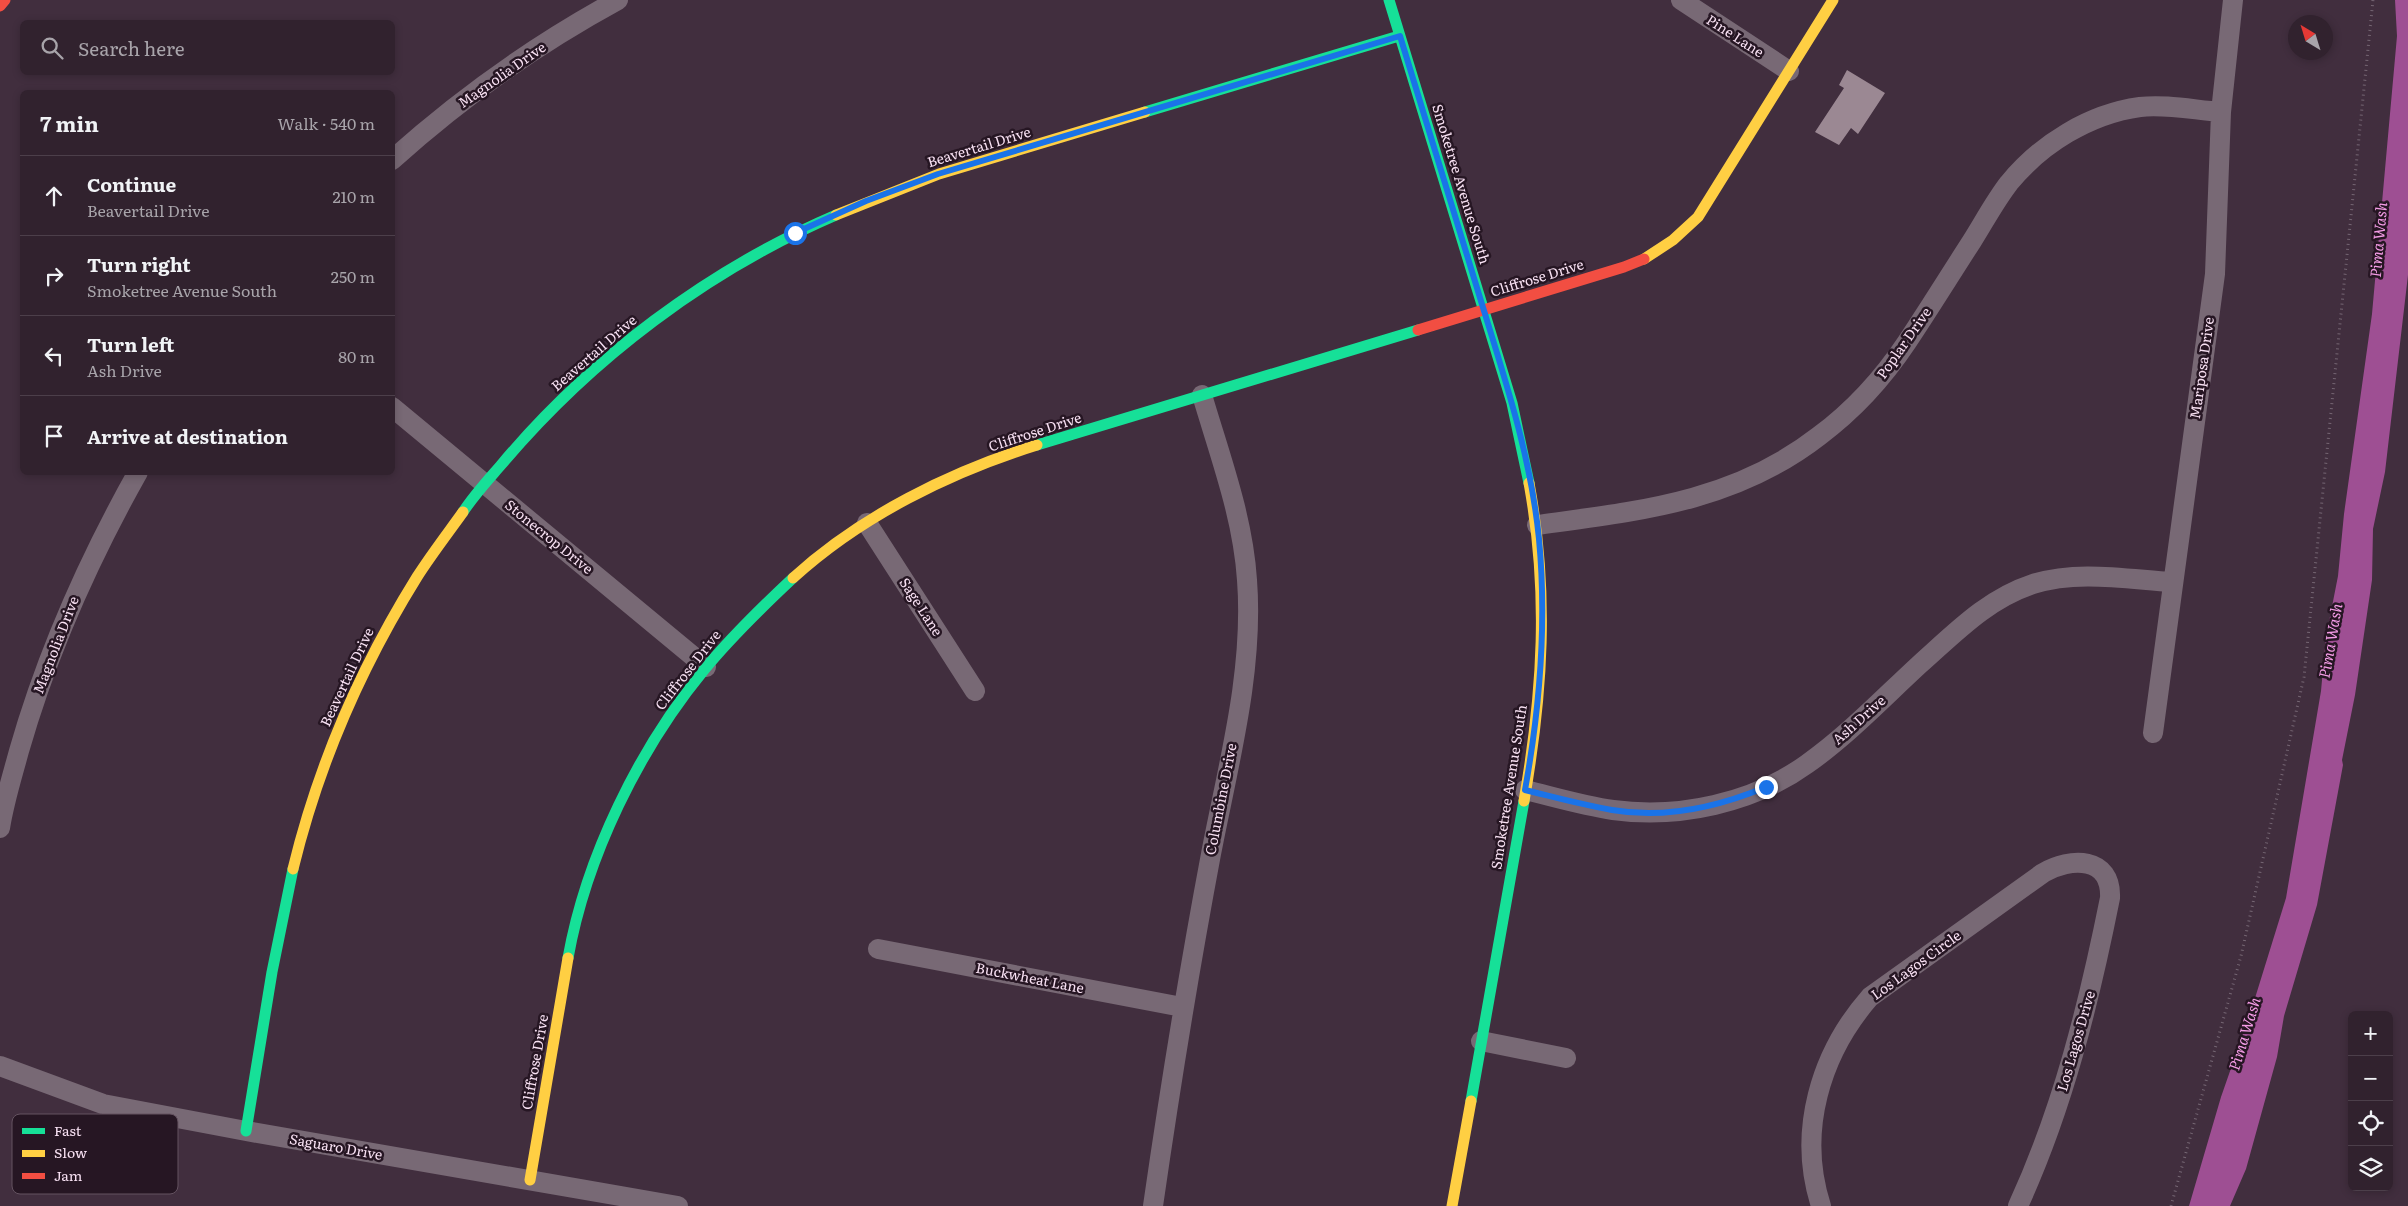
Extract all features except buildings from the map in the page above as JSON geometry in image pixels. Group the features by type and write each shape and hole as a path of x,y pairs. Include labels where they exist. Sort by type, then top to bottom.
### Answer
{"street":[{"path":"0,6 5,0"},
{"name":"Magnolia Drive","path":"395,157 420,135 500,73 584,18 618,0"},
{"name":"Smoketree Avenue South","path":"1389,0 1512,402 1528,469 1537,525 1543,606 1541,675 1534,744 1452,1206"},
{"name":"Pine Lane","path":"1681,0 1789,72"},
{"name":"Cliffrose Drive","path":"530,1180 574,929 590,873 611,820 637,768 667,719 706,667 740,628 781,588 826,552 867,523 924,491 977,467 1031,447 1636,263 1670,244 1690,227 1706,206 1833,0"},
{"name":"Mariposa Drive","path":"2153,733 2215,274 2221,112 2233,0"},
{"name":"Beavertail Drive","path":"246,1131 288,890 308,815 333,741 365,670 402,601 444,536 484,484 544,416 608,357 662,315 710,282 795,233 866,201 938,174 1400,36"},
{"name":"Poplar Drive","path":"1537,525 1641,510 1704,496 1756,475 1792,455 1843,417 1887,370 2007,186 2044,149 2088,123 2137,108 2155,106 2221,112"},
{"name":"Columbine Drive","path":"1153,1206 1182,1007 1242,686 1248,624 1247,579 1241,535 1202,395"},
{"name":"Stonecrop Drive","path":"395,410 706,667"},
{"name":"Magnolia Drive","path":"0,828 3,810 30,713 65,618 107,526 136,475"},
{"name":"Sage Lane","path":"867,523 975,691"},
{"name":"Ash Drive","path":"1525,790 1613,810 1635,812 1680,811 1731,800 1766,787 1806,765 1969,620 2006,595 2034,584 2070,578 2172,582"},
{"name":"Los Lagos Circle","path":"1821,1206 1816,1185 1812,1148 1818,1093 1838,1042 1858,1011 1870,997 2047,870 2080,862 2091,864 2102,871"},
{"name":"Los Lagos Drive","path":"2018,1206 2057,1109 2087,1006 2110,898 2109,882 2102,871"},
{"name":"Buckwheat Lane","path":"878,950 1182,1007"},
{"path":"1481,1040 1566,1058"},
{"name":"Saguaro Drive","path":"0,1066 103,1104 156,1114"},
{"name":"Saguaro Drive","path":"178,1118 678,1206"}],"path":[{"path":"2171,1206 2241,956 2304,677 2373,0"}],"water":[{"name":"Pima Wash","path":"2395,0 2408,0 2408,275 2385,472 2373,529 2372,580 2355,695 2317,905 2284,1016 2277,1057 2246,1169 2230,1206 2189,1206 2221,1097 2251,1011 2286,898 2321,691 2326,637 2338,576 2344,514 2372,314 2397,36"}],"traffic: fast":[{"path":"1389,0 1512,403 1529,483"},
{"path":"1145,112 1399,36"},
{"path":"463,512 481,488 536,426 613,353 654,320 742,262 836,215"},
{"path":"1037,445 1418,330"},
{"path":"568,958 576,920 602,843 637,769 680,701 704,670 747,623 793,578"},
{"path":"1471,1101 1524,801"},
{"path":"246,1131 272,972 293,869"}],"traffic: slow":[{"path":"1644,259 1673,240 1698,217 1833,0"},
{"path":"836,215 939,174 1145,112"},
{"path":"793,578 848,535 908,498 972,468 1037,445"},
{"path":"1524,801 1536,721 1541,642 1539,563 1529,483"},
{"path":"293,869 303,831 328,755 360,682 417,577 463,512"},
{"path":"530,1180 568,958"},
{"path":"1452,1206 1471,1101"}],"traffic: jam":[{"path":"0,6 5,0"},
{"path":"1418,330 1624,267 1644,259"}],"route":[{"path":"795,233 866,201 938,174 1400,36 1512,402 1528,469 1539,538 1543,606 1541,675 1534,744 1525,790 1613,810 1658,812 1680,811 1724,803 1766,787"}]}
